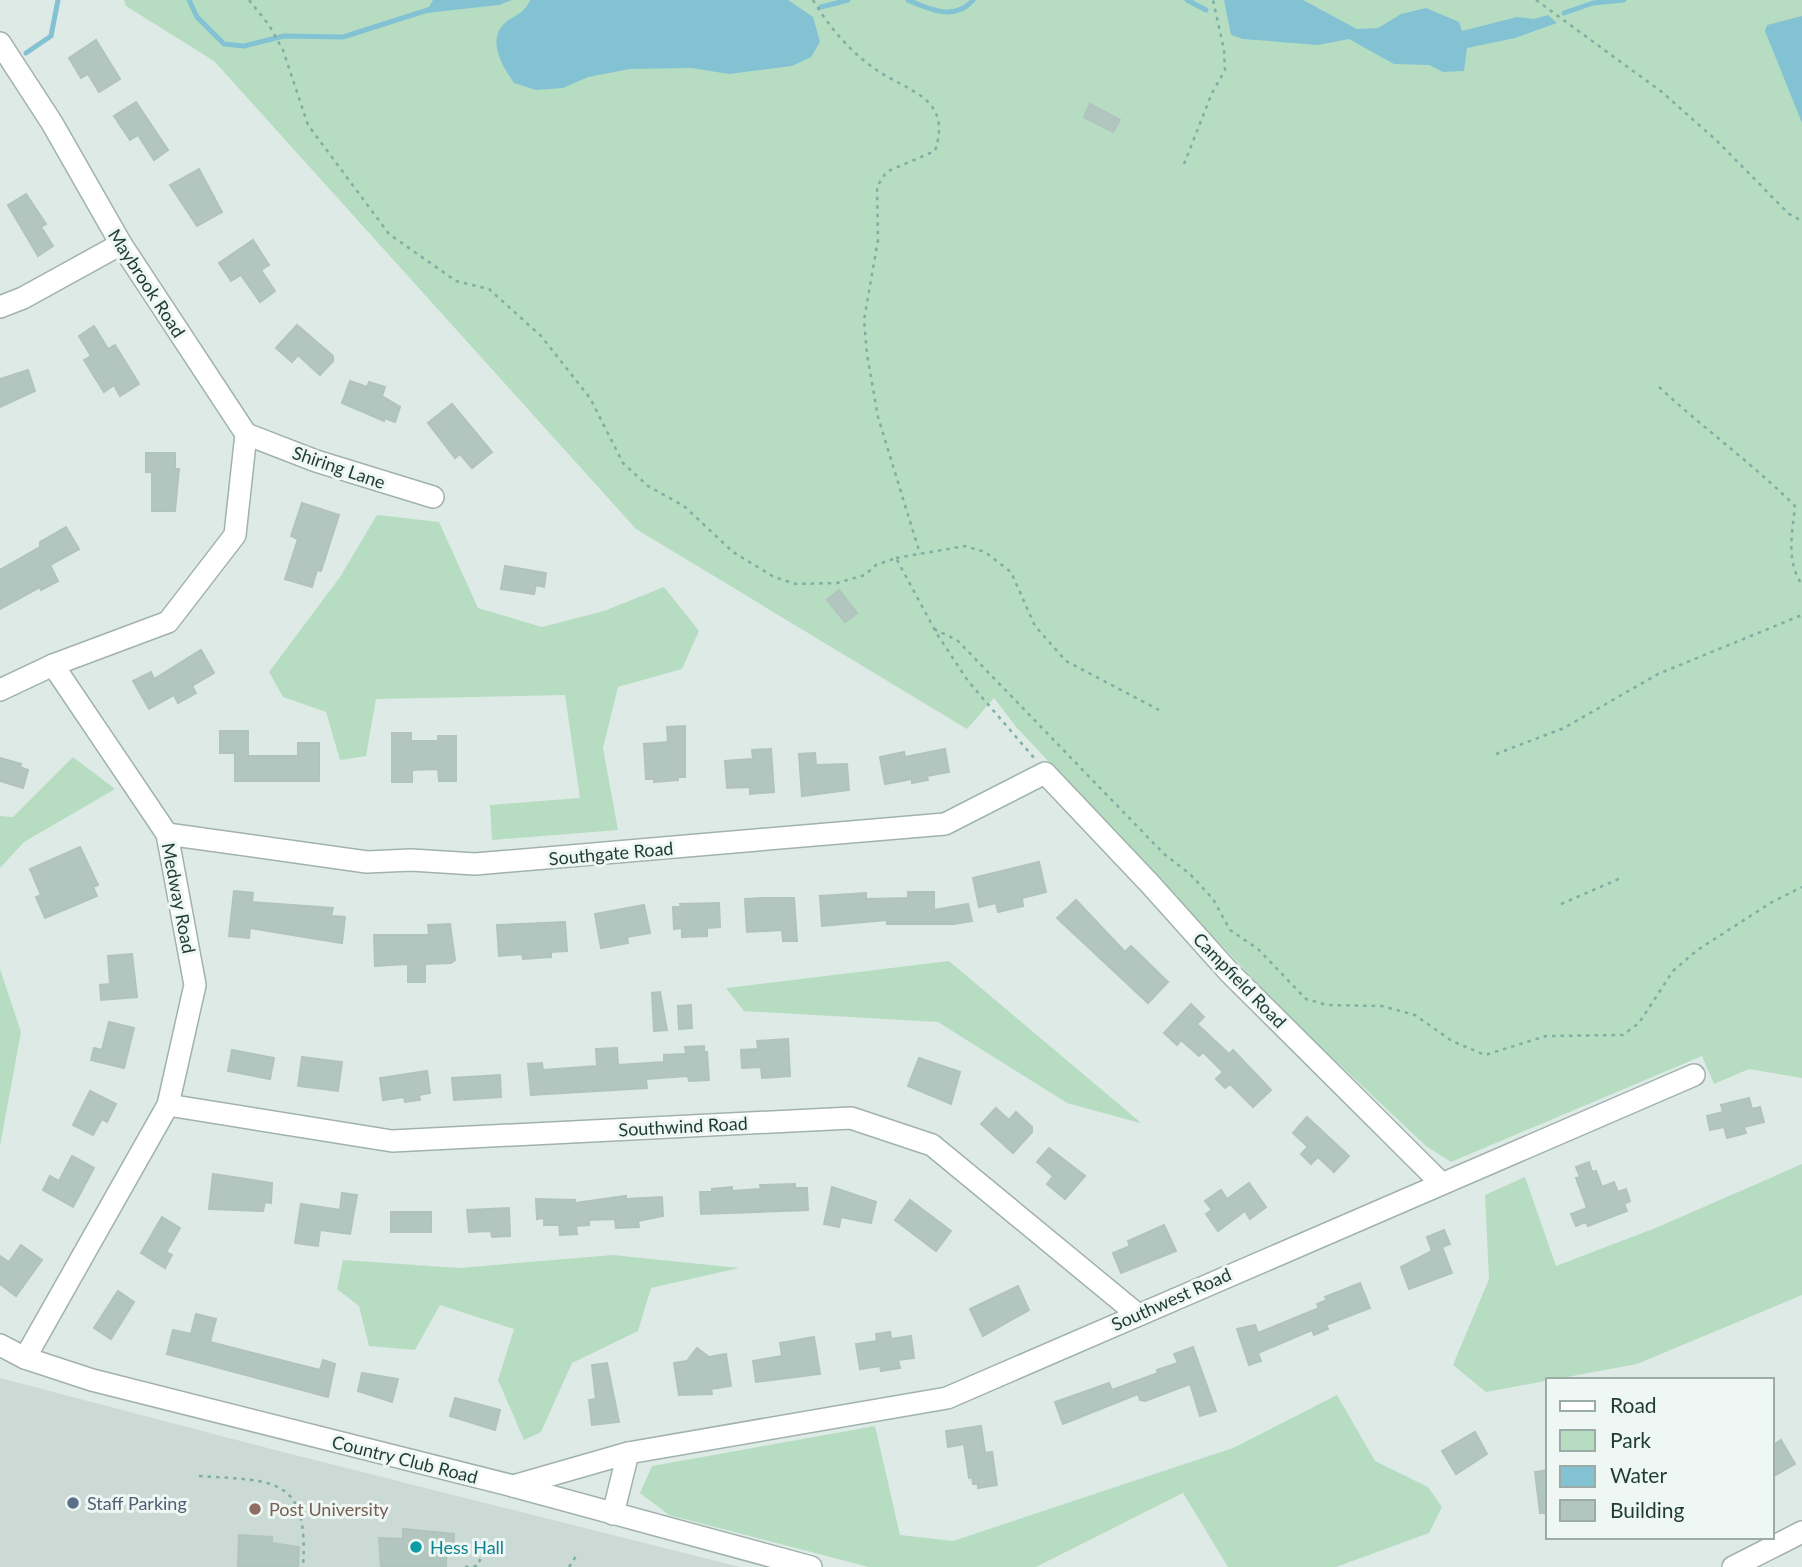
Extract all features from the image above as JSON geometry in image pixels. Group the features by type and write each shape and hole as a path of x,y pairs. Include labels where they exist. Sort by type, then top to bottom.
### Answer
{"street":[{"name":"Maybrook Road","path":"0,43 52,124 121,244 246,434"},
{"path":"0,307 23,298 121,244"},
{"path":"0,690 53,665 168,622 235,535 246,434"},
{"name":"Shiring Lane","path":"246,434 328,465 433,497"},
{"name":"Medway Road","path":"25,1358 168,1105 195,985 167,834 53,665"},
{"name":"Southgate Road","path":"167,834 368,862 411,860 475,864 944,824 1045,773"},
{"name":"Campfield Road","path":"1045,773 1229,972 1440,1182"},
{"name":"Southwest Road","path":"513,1486 628,1453 947,1398 1440,1182 1694,1075"},
{"name":"Southwind Road","path":"168,1105 392,1140 851,1118 932,1145 1137,1314"},
{"name":"Country Club Road","path":"0,1345 25,1358 92,1380 513,1486 811,1567"},
{"path":"613,1514 628,1453"},
{"path":"1733,1567 1802,1532"}],"path":[{"path":"249,0 269,24 283,50 308,125 389,234 456,281 489,289 541,336 590,398 623,463 648,486 684,506 733,552 774,577 796,584 837,583 864,575 876,565 896,558 965,546 985,552 1011,572 1035,626 1066,661 1159,710"},
{"path":"813,0 840,38 878,71 919,91 937,115 941,133 934,151 886,172 877,187 878,240 864,320 878,417 920,554"},
{"path":"1184,164 1224,70 1224,50 1213,0"},
{"path":"1536,0 1662,92 1717,141 1790,214 1802,221"},
{"path":"1659,387 1733,452 1764,474 1794,506 1790,548 1792,570 1802,585"},
{"path":"896,558 934,629 968,681 1023,742 1045,773"},
{"path":"1496,754 1564,728 1658,674 1802,615"},
{"path":"934,629 957,640 1164,854 1190,874 1213,899 1230,930 1258,949 1306,999 1327,1005 1382,1006 1415,1015 1452,1041 1485,1055 1546,1037 1623,1035 1640,1023 1674,971 1696,951 1772,902 1802,887"},
{"path":"1561,904 1621,878"},
{"path":"199,1476 266,1481 279,1485 300,1511 305,1539 303,1567"},
{"path":"466,1567 478,1566 486,1541"},
{"path":"569,1567 576,1556"}],"shaded area":[{"name":"Post University","path":"0,1378 279,1451 740,1567 0,1567"}],"green space":[{"path":"124,0 1802,0 1802,1078 1749,1069 1714,1084 1702,1056 1451,1162 1426,1146 1292,1020 1017,728 994,698 967,729 636,529 214,61 126,6"},
{"path":"377,515 439,522 478,608 542,627 604,611 664,587 699,631 682,669 618,687 603,748 618,830 492,840 490,805 580,798 565,695 376,699 366,756 340,760 326,712 283,697 269,672 340,577"},
{"path":"73,757 115,789 24,842 0,868 0,816 13,817"},
{"path":"949,961 1140,1123 1067,1103 938,1022 744,1011 726,988"},
{"path":"0,969 21,1032 0,1146"},
{"path":"1802,1164 1802,1295 1637,1364 1562,1378 1546,1378 1546,1381 1486,1392 1453,1365 1489,1279 1485,1195 1525,1177 1556,1266 1658,1227"},
{"path":"613,1255 739,1268 651,1288 638,1331 572,1363 541,1432 524,1440 498,1380 514,1329 440,1305 415,1350 369,1346 359,1306 337,1289 343,1260 459,1268"},
{"path":"1337,1395 1375,1461 1428,1487 1442,1507 1429,1533 1336,1567 1228,1567 1183,1493 1036,1567 869,1567 669,1515 640,1493 652,1466 875,1426 900,1535 953,1541 1233,1448"}],"water":[{"path":"433,0 512,0 499,5 426,13"},
{"path":"530,0 788,0 813,17 820,42 811,57 792,66 729,74 692,68 630,69 588,77 563,88 536,90 514,83 500,59 496,42 502,26 522,11"},
{"path":"1224,0 1303,0 1357,29 1378,28 1401,14 1426,8 1459,22 1462,31 1517,17 1534,19 1548,15 1557,23 1515,38 1467,48 1464,71 1443,72 1429,65 1394,64 1349,39 1318,45 1243,39 1231,35"},
{"path":"1802,16 1802,123 1765,31 1767,25"}],"building":[{"path":"96,40 120,79 99,92 88,74 81,78 69,58"},
{"path":"136,102 168,150 154,160 138,135 130,140 114,116"},
{"path":"1090,104 1120,120 1113,132 1084,117"},
{"path":"199,169 222,212 197,226 170,185"},
{"path":"26,194 46,224 41,227 53,246 38,256 8,205"},
{"path":"253,240 269,265 261,270 275,291 260,302 241,275 231,281 219,263"},
{"path":"297,325 333,356 333,361 320,375 298,355 292,362 276,348"},
{"path":"94,326 108,349 115,345 139,384 120,396 114,385 104,392 84,360 91,356 79,336"},
{"path":"28,370 35,391 0,407 0,379"},
{"path":"350,381 367,387 369,382 385,387 382,396 400,407 395,422 384,418 384,421 342,403"},
{"path":"452,404 492,452 472,468 460,454 455,458 428,423"},
{"path":"146,453 175,453 175,469 179,469 175,511 152,511 152,472 146,472"},
{"path":"302,503 339,515 321,571 317,570 312,587 285,579 298,539 291,536"},
{"path":"66,527 79,549 50,565 58,581 41,590 40,587 0,609 0,570 40,547 40,542"},
{"path":"505,566 546,573 544,587 536,585 534,594 501,589"},
{"path":"839,590 857,613 845,622 827,600"},
{"path":"201,650 214,673 192,686 196,693 178,703 174,695 149,709 133,681 151,672 154,679"},
{"path":"685,726 685,777 654,782 654,779 646,779 644,744 668,742 667,727"},
{"path":"220,731 248,731 248,756 298,756 298,743 319,743 319,781 235,781 235,753 220,753"},
{"path":"392,733 411,733 411,741 438,741 438,736 456,736 456,781 439,781 438,769 412,770 412,782 392,782"},
{"path":"771,749 774,792 750,794 750,787 727,788 725,761 753,759 752,750"},
{"path":"945,749 949,772 927,776 928,780 912,783 912,779 885,784 880,757 904,752 905,757"},
{"path":"815,753 816,765 847,764 849,790 802,796 799,754"},
{"path":"0,758 21,764 20,767 28,770 23,788 0,781"},
{"path":"80,847 98,885 93,887 97,896 45,918 36,897 41,895 30,869"},
{"path":"1039,862 1046,892 1022,898 1023,906 998,912 996,903 979,907 973,878"},
{"path":"234,891 253,893 252,902 333,908 331,916 345,917 342,943 250,928 249,938 229,936"},
{"path":"908,892 934,892 934,910 968,904 972,921 954,924 887,924 887,920 822,926 820,896 866,893 866,899 908,898"},
{"path":"794,898 797,941 783,941 782,930 747,932 745,899"},
{"path":"1076,900 1125,952 1131,946 1168,982 1148,1003 1057,918"},
{"path":"719,903 720,927 707,928 707,936 682,937 682,928 674,929 673,907 681,907 680,904"},
{"path":"644,905 650,933 627,937 628,943 601,948 595,914"},
{"path":"565,922 567,951 551,952 551,957 523,959 522,954 499,956 497,925"},
{"path":"450,924 455,960 451,963 425,964 425,982 408,982 408,964 375,966 374,935 429,935 428,925"},
{"path":"132,954 137,997 101,1000 100,985 110,984 108,956"},
{"path":"660,992 667,1030 654,1031 652,993"},
{"path":"1191,1004 1204,1017 1197,1024 1229,1054 1233,1050 1271,1090 1253,1107 1230,1084 1225,1088 1216,1079 1223,1072 1203,1052 1199,1056 1181,1040 1177,1045 1164,1033"},
{"path":"691,1005 692,1028 679,1029 678,1006"},
{"path":"109,1022 134,1028 124,1068 91,1060 94,1048 102,1050"},
{"path":"788,1039 790,1076 762,1078 761,1067 742,1068 741,1050 758,1049 757,1041"},
{"path":"704,1046 709,1080 689,1081 688,1076 646,1079 647,1088 531,1095 528,1064 542,1063 543,1070 597,1066 596,1049 617,1048 618,1065 664,1062 664,1055 686,1054 685,1047"},
{"path":"232,1050 274,1058 270,1079 228,1071"},
{"path":"302,1057 342,1062 338,1091 298,1086"},
{"path":"919,1058 960,1072 951,1104 908,1086"},
{"path":"427,1071 430,1093 419,1095 420,1100 405,1102 404,1097 383,1100 380,1078"},
{"path":"500,1075 501,1097 454,1100 452,1078"},
{"path":"90,1091 116,1104 107,1122 102,1119 93,1135 73,1125"},
{"path":"1749,1098 1752,1109 1760,1107 1764,1122 1744,1127 1746,1133 1727,1138 1724,1127 1710,1130 1707,1116 1723,1112 1721,1105"},
{"path":"996,1108 1009,1120 1016,1112 1032,1127 1032,1132 1013,1153 981,1124"},
{"path":"1307,1117 1349,1156 1334,1172 1318,1157 1311,1164 1301,1154 1308,1147 1293,1133"},
{"path":"1049,1148 1085,1176 1065,1199 1047,1184 1053,1176 1037,1162"},
{"path":"72,1156 94,1168 73,1207 43,1190 50,1176 59,1181"},
{"path":"1589,1162 1602,1187 1614,1182 1618,1192 1626,1189 1630,1201 1624,1204 1627,1211 1588,1226 1586,1222 1576,1226 1571,1214 1587,1208 1576,1178 1580,1177 1576,1167"},
{"path":"213,1174 272,1183 271,1203 265,1202 263,1211 209,1209"},
{"path":"1249,1183 1266,1207 1250,1219 1245,1211 1218,1231 1206,1214 1212,1210 1205,1201 1221,1190 1227,1199"},
{"path":"795,1184 795,1188 807,1188 808,1210 701,1214 700,1192 732,1187 732,1191 761,1189 760,1185"},
{"path":"832,1187 876,1202 871,1223 841,1217 839,1227 824,1224"},
{"path":"342,1193 357,1195 350,1234 320,1230 318,1246 295,1243 301,1204 340,1210"},
{"path":"626,1196 626,1199 662,1197 663,1216 638,1221 639,1227 616,1228 615,1219 589,1220 589,1225 576,1226 577,1234 560,1235 559,1225 544,1225 544,1218 537,1219 536,1199 575,1200 575,1203"},
{"path":"910,1200 951,1231 936,1251 895,1220"},
{"path":"509,1208 510,1236 492,1237 491,1231 469,1232 467,1210"},
{"path":"391,1212 431,1212 431,1232 391,1232"},
{"path":"162,1217 180,1228 166,1252 172,1255 165,1268 141,1253"},
{"path":"1164,1225 1176,1251 1121,1273 1113,1253 1130,1246 1128,1241"},
{"path":"1444,1230 1450,1244 1442,1247 1452,1273 1409,1289 1401,1267 1432,1251 1427,1237"},
{"path":"21,1245 42,1260 16,1296 0,1284 0,1256 9,1262"},
{"path":"1360,1283 1370,1308 1326,1325 1328,1329 1314,1335 1312,1330 1258,1353 1261,1361 1249,1365 1237,1329 1255,1325 1258,1333 1319,1308 1317,1304 1327,1300 1325,1297"},
{"path":"1018,1286 1029,1310 983,1336 970,1309"},
{"path":"118,1291 134,1302 111,1339 94,1328"},
{"path":"196,1314 216,1319 210,1342 320,1370 323,1360 335,1364 328,1397 167,1354 173,1330 191,1334"},
{"path":"890,1332 891,1339 911,1336 914,1358 898,1360 900,1368 881,1371 880,1366 860,1369 856,1344 877,1341 876,1334"},
{"path":"814,1337 820,1374 756,1382 753,1361 782,1356 780,1343"},
{"path":"1193,1347 1216,1411 1200,1416 1190,1384 1145,1401 1140,1400 1138,1394 1063,1424 1055,1402 1109,1383 1112,1390 1158,1373 1157,1370 1178,1363 1174,1354"},
{"path":"697,1348 709,1357 726,1354 731,1386 711,1389 712,1394 679,1395 674,1363 687,1361"},
{"path":"607,1363 619,1422 592,1425 589,1400 596,1399 592,1365"},
{"path":"362,1373 398,1379 392,1402 358,1391"},
{"path":"455,1398 500,1410 495,1430 450,1416"},
{"path":"981,1426 985,1453 992,1452 997,1485 978,1488 978,1484 973,1484 972,1477 969,1478 964,1444 948,1447 946,1431"},
{"path":"1475,1432 1487,1454 1456,1474 1442,1451"},
{"path":"1781,1440 1795,1464 1774,1476 1774,1445"},
{"path":"1546,1470 1546,1513 1540,1513 1535,1472"},
{"name":"Hess Hall","path":"403,1529 454,1534 453,1555 446,1555 446,1567 381,1567 379,1538 403,1539"},
{"path":"239,1535 272,1537 272,1543 299,1547 298,1567 238,1567"}],"waterway":[{"path":"26,53 51,36 58,0"},
{"path":"189,0 197,17 224,44 244,46 284,36 343,37 431,9"},
{"path":"821,7 848,0"},
{"path":"908,0 942,12 958,10 973,0"},
{"path":"1187,0 1206,10"},
{"path":"1564,13 1593,3 1624,0"}],"place":[{"name":"Staff Parking","path":"73,1503"},
{"name":"Post University","path":"255,1509"},
{"name":"Hess Hall","path":"416,1547"}]}
